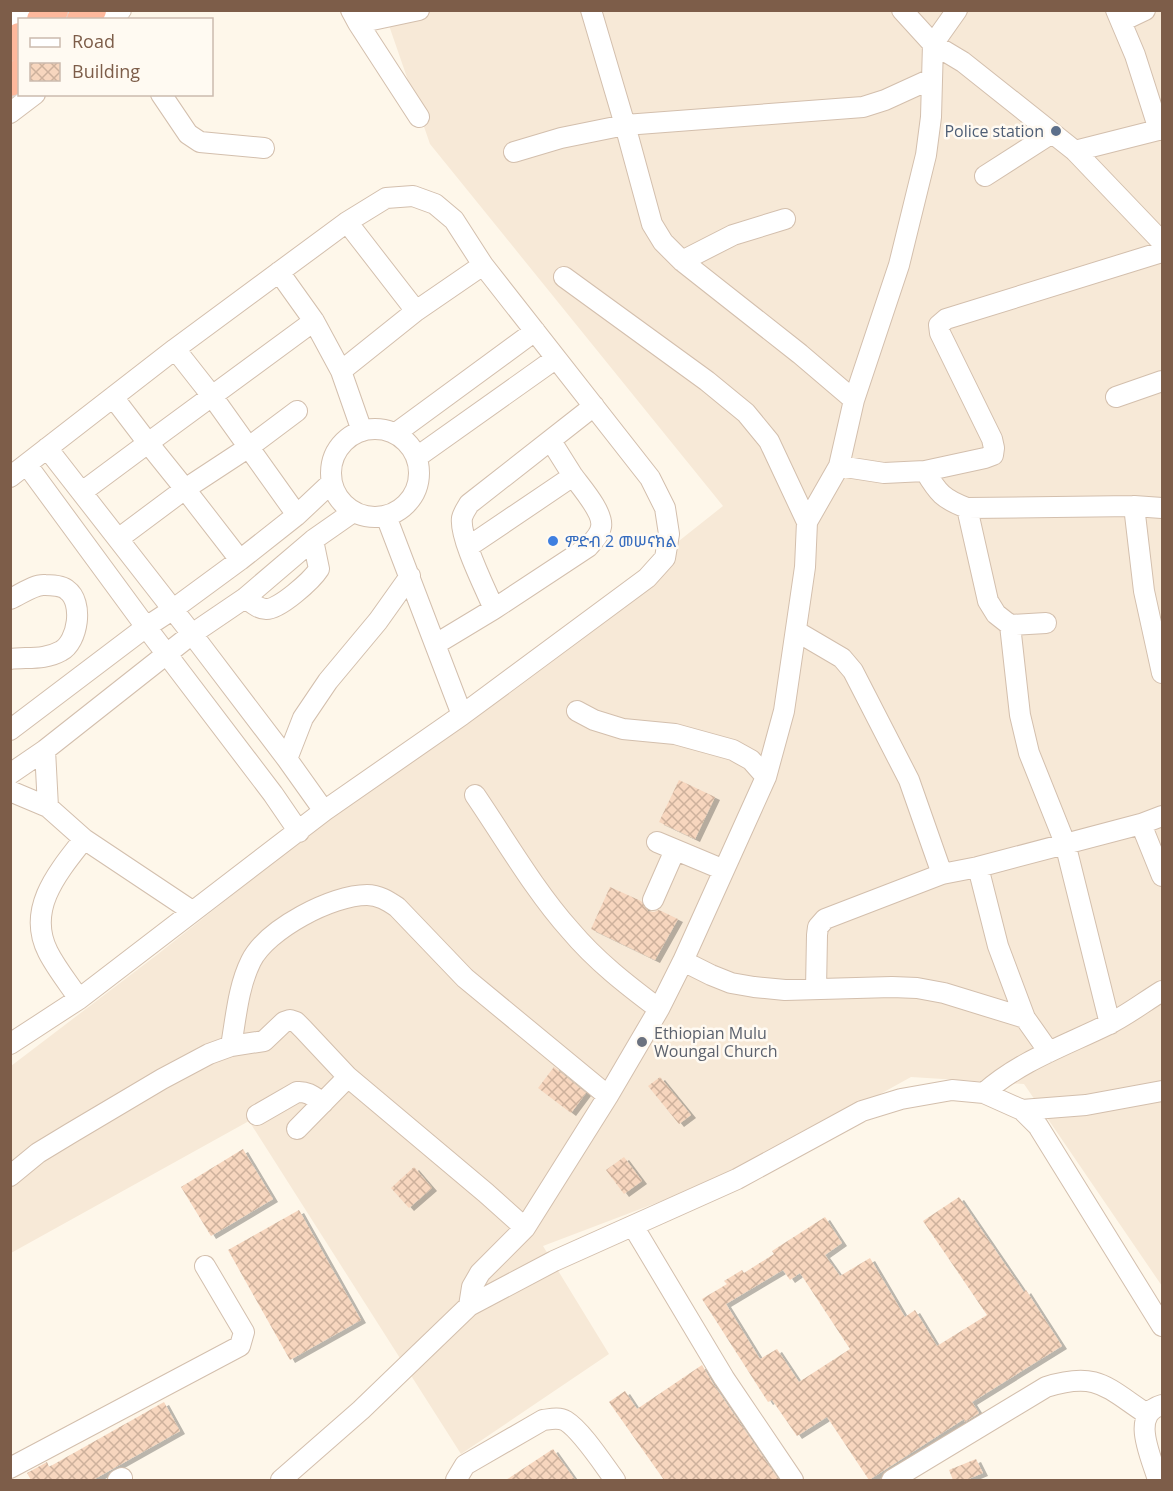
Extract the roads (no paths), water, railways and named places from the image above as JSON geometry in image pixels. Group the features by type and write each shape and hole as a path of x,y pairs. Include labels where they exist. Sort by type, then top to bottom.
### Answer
{"street":[{"path":"10,21 23,10"},
{"path":"419,10 355,17 419,117"},
{"path":"591,10 652,224 663,242 682,261 800,354 854,400"},
{"path":"903,10 933,44 963,62 1075,151 1162,242"},
{"path":"469,1306 472,1287 480,1273 525,1228 608,1096 659,1009 766,777 784,711 805,567 807,522 839,466 854,400 899,265 926,155 931,117 933,44 957,10"},
{"path":"1075,151 1161,129 1119,16 1145,10"},
{"path":"514,152 561,138 625,125 863,106 885,100 931,79"},
{"path":"10,112 32,96"},
{"path":"162,96 188,134 200,142 264,148"},
{"path":"985,176 1052,133"},
{"path":"10,477 175,349 347,222 386,198 413,196 435,204 454,220 483,265 650,478 665,508 669,534 665,558 647,578 462,715 324,811 79,999 10,1044"},
{"path":"682,261 733,235 785,219"},
{"path":"347,222 416,312"},
{"path":"839,466 884,473 925,471 993,455 992,439 940,333 939,325 946,319 1162,252"},
{"path":"341,371 416,312 483,265"},
{"path":"279,272 314,321 341,371 362,430"},
{"path":"564,277 707,381 746,413 769,441 807,522"},
{"path":"82,492 314,321"},
{"path":"396,433 535,331"},
{"path":"175,349 212,396 297,515"},
{"path":"417,457 555,359"},
{"path":"1116,397 1162,381"},
{"path":"113,397 240,560"},
{"path":"494,609 468,547 462,518 469,504 594,406"},
{"path":"118,539 297,411"},
{"path":"379,429 396,433 409,443 417,457 420,472 418,487 411,500 400,510 386,516 370,517 354,512 340,500 332,483 331,467 336,451 347,438 362,430 379,429"},
{"path":"436,644 588,548 598,534 602,525 598,512 551,441"},
{"path":"47,448 192,634 324,811"},
{"path":"27,465 299,831"},
{"path":"925,471 937,492 948,501 967,508 1134,506 1162,508"},
{"path":"468,547 573,476"},
{"path":"10,730 146,627 240,560 297,515 332,483"},
{"path":"1134,506 1144,591 1162,674"},
{"path":"967,508 988,601 996,614 1010,625 1046,623"},
{"path":"10,774 45,750 192,634 245,598 313,540 354,512"},
{"path":"386,516 462,715"},
{"path":"245,598 262,609 272,609 313,579 319,569 313,540"},
{"path":"287,759 303,718 410,576"},
{"path":"10,599 42,584 66,588 74,597 77,611 72,642 63,650 48,657 10,659"},
{"path":"1010,625 1020,715 1029,753 1065,843 1110,1024"},
{"path":"796,631 842,658 853,672 909,780 942,874"},
{"path":"577,711 594,720 623,729 675,734 733,750 751,759 766,777"},
{"path":"45,750 48,807"},
{"path":"10,790 48,807 84,839 192,911"},
{"path":"476,795 530,877 569,930 614,975 659,1009"},
{"path":"816,989 818,927 825,919 942,874 978,867 1141,824 1162,816"},
{"path":"1141,824 1162,876"},
{"path":"79,999 48,952 40,930 42,907 57,873 84,839"},
{"path":"653,900 666,846 724,870"},
{"path":"978,867 998,946 1025,1018 1049,1052"},
{"path":"231,1047 242,985 251,960 263,943 319,908 345,899 368,895 383,898 397,907 465,978 608,1096"},
{"path":"683,961 731,983 784,990 917,988 944,993 1025,1018"},
{"path":"984,1093 1002,1077 1110,1024 1162,991"},
{"path":"10,1176 38,1153 162,1079 209,1054 264,1041 284,1022 290,1020 296,1022 348,1077 486,1192 525,1228"},
{"path":"297,1130 348,1077"},
{"path":"281,1480 361,1410 469,1306 554,1261 737,1179 862,1111 901,1099 952,1090 984,1093 1022,1110 1038,1126 1162,1324"},
{"path":"1022,1110 1086,1105 1162,1091"},
{"path":"257,1115 297,1092 311,1094 323,1103"},
{"path":"633,1226 724,1378 794,1480"},
{"path":"10,1468 240,1346 244,1332 206,1266"},
{"path":"892,1480 1046,1387 1082,1379 1100,1382 1154,1410 1144,1424 1158,1480"},
{"path":"456,1480 465,1466 543,1420 555,1418 565,1420 576,1430 615,1480"}],"place":[{"name":"Police station","path":"1056,131"},
{"name":"ምድብ 2 መሠናክል","path":"553,541"},
{"name":"Ethiopian Mulu Woungal Church","path":"642,1042"}]}
